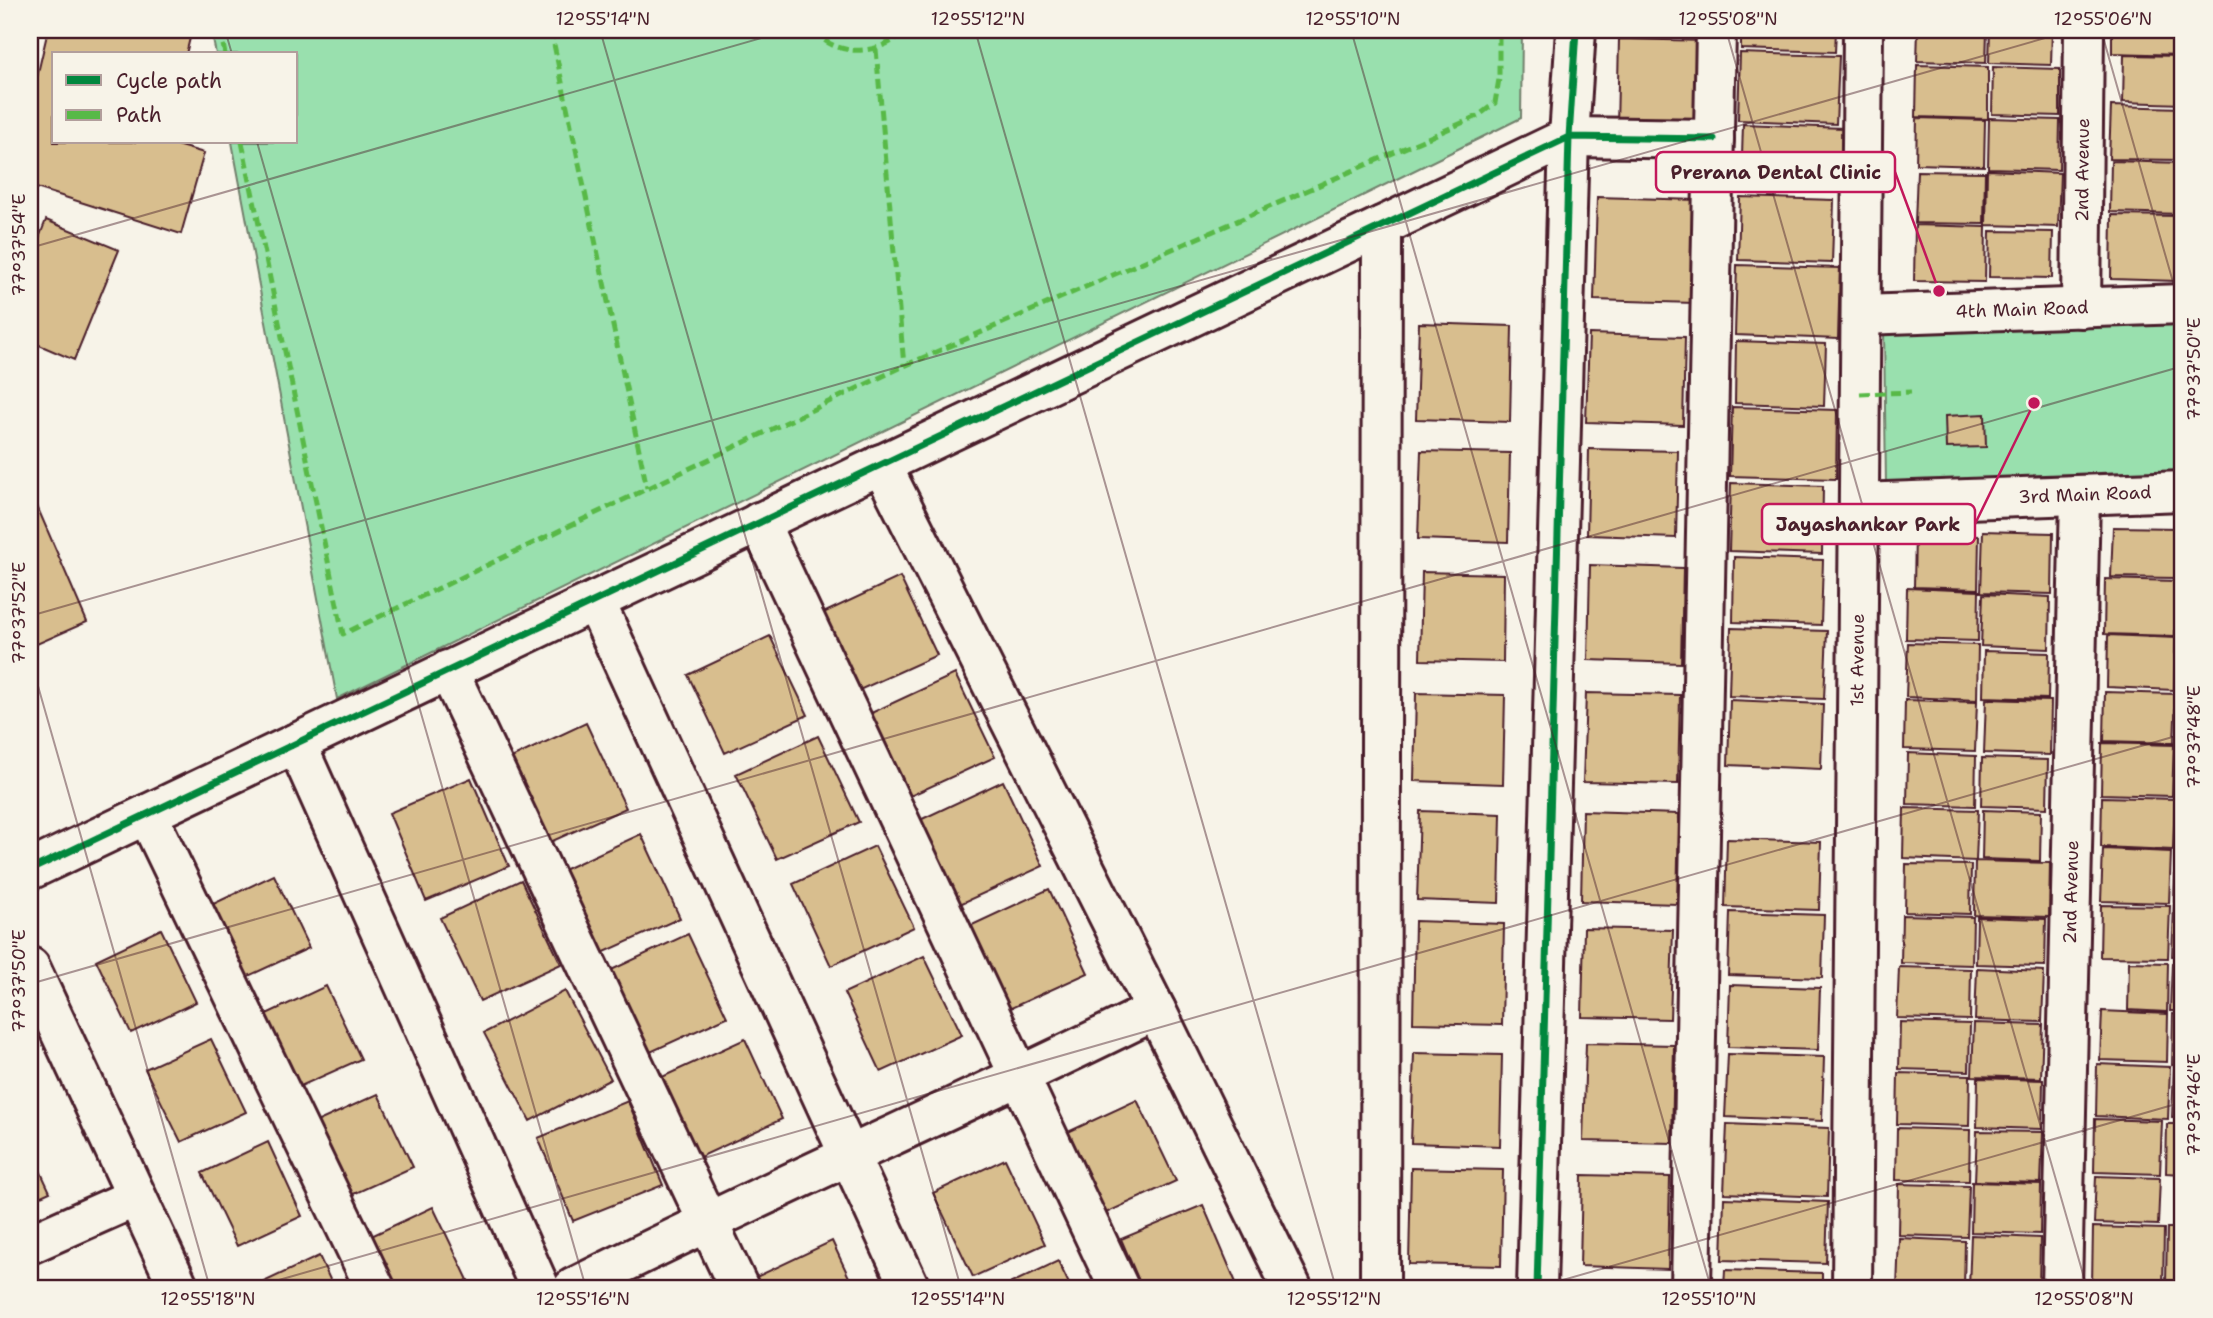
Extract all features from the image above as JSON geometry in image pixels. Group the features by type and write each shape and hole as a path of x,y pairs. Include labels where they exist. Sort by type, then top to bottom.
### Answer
{"street":[{"path":"1537,1288 1569,137 1576,30"},
{"path":"1691,1288 1716,30"},
{"name":"1st Avenue","path":"1852,1288 1863,30"},
{"name":"2nd Avenue","path":"2081,308 2084,30"},
{"path":"30,870 1569,137 1714,139"},
{"path":"1380,1288 1382,226"},
{"name":"4th Main Road","path":"1861,315 2183,304"},
{"path":"881,464 1156,1010 1292,1288"},
{"name":"3rd Main Road","path":"1859,503 2080,497 2183,491"},
{"name":"2nd Avenue","path":"2062,1288 2080,497"},
{"path":"759,522 1119,1288"},
{"path":"595,601 848,1157 911,1288"},
{"path":"449,670 739,1288"},
{"path":"296,743 540,1288"},
{"path":"146,814 375,1288"},
{"path":"30,967 179,1288"},
{"path":"573,1288 706,1221 1020,1078 1156,1010"},
{"path":"30,1244 136,1197"}],"green space":[{"path":"211,30 1522,30 1521,118 337,699 232,144 298,144 298,52 216,52"},
{"path":"2183,322 2183,478 1886,488 1884,328"}],"building":[{"path":"48,30 192,30 186,52 52,52 52,144 173,144 204,153 181,234 30,186 30,107"},
{"path":"1741,30 1836,30 1835,52 1741,49"},
{"path":"1918,30 1987,30 1986,63 1917,61"},
{"path":"1990,30 2052,30 2051,65 1989,63"},
{"path":"2112,30 2183,30 2183,55 2112,53"},
{"path":"1619,39 1709,41 1707,130 1617,127"},
{"path":"1740,53 1839,56 1836,124 1738,120"},
{"path":"2124,55 2183,56 2183,104 2123,102"},
{"path":"1917,65 1988,67 1988,119 1916,117"},
{"path":"1993,67 2060,69 2060,116 1992,114"},
{"path":"2111,106 2183,108 2183,160 2109,159"},
{"path":"1917,118 1985,120 1984,166 1916,164"},
{"path":"1989,118 2060,120 2059,170 1988,168"},
{"path":"1743,124 1843,128 1841,192 1741,189"},
{"path":"2111,161 2183,163 2182,214 2110,212"},
{"path":"1987,170 2060,173 2058,227 1986,225"},
{"path":"1917,171 1985,172 1984,224 1915,223"},
{"path":"1597,197 1697,200 1694,303 1594,300"},
{"path":"1740,197 1834,200 1832,263 1738,260"},
{"path":"2112,215 2180,216 2178,281 2111,279"},
{"path":"46,220 119,250 74,360 30,341 30,261"},
{"path":"1915,225 1986,227 1985,282 1914,281"},
{"path":"1990,231 2053,232 2052,278 1989,277"},
{"path":"1737,265 1840,268 1838,339 1735,335"},
{"path":"1419,323 1512,326 1510,422 1416,419"},
{"path":"1589,334 1685,337 1683,425 1586,422"},
{"path":"1736,341 1826,344 1824,406 1735,403"},
{"path":"1732,407 1837,410 1836,479 1730,476"},
{"path":"1985,414 1986,447 1946,448 1945,416"},
{"path":"1589,449 1678,451 1676,538 1587,535"},
{"path":"1421,451 1510,453 1508,542 1418,539"},
{"path":"1731,483 1823,486 1822,554 1729,551"},
{"path":"30,490 87,622 30,647"},
{"path":"2180,524 2183,524 2183,582 2178,582"},
{"path":"2113,527 2179,528 2177,578 2111,577"},
{"path":"1983,531 2053,533 2052,594 1981,592"},
{"path":"1915,533 1979,536 1978,589 1914,587"},
{"path":"1734,557 1823,560 1821,625 1733,622"},
{"path":"1590,565 1683,568 1681,663 1588,660"},
{"path":"1422,572 1504,574 1503,662 1420,660"},
{"path":"900,577 937,655 855,692 819,615"},
{"path":"2105,579 2176,581 2175,636 2104,634"},
{"path":"2183,585 2183,631 2180,631"},
{"path":"1907,588 1979,591 1978,641 1906,639"},
{"path":"1983,594 2050,597 2049,649 1981,646"},
{"path":"1731,628 1827,631 1824,699 1729,696"},
{"path":"2108,635 2176,638 2174,690 2107,687"},
{"path":"2179,635 2183,635 2183,689 2177,689"},
{"path":"770,636 808,715 725,753 688,675"},
{"path":"1908,643 1978,645 1977,700 1906,697"},
{"path":"1984,651 2049,653 2048,699 1983,697"},
{"path":"955,674 995,757 908,797 869,714"},
{"path":"2105,692 2176,694 2174,743 2104,741"},
{"path":"1416,693 1505,695 1503,784 1414,781"},
{"path":"1586,693 1680,695 1678,784 1583,782"},
{"path":"2178,693 2183,693 2183,744 2177,744"},
{"path":"1986,699 2051,701 2050,755 1984,753"},
{"path":"1730,700 1823,704 1821,769 1728,765"},
{"path":"1905,700 1977,702 1975,751 1904,749"},
{"path":"586,723 626,808 546,844 507,760"},
{"path":"818,736 859,822 777,859 736,774"},
{"path":"2102,743 2174,745 2172,796 2101,794"},
{"path":"2177,749 2183,749 2183,794 2176,794"},
{"path":"1908,753 1976,756 1975,806 1907,804"},
{"path":"1982,758 2048,760 2047,808 1981,806"},
{"path":"471,778 509,866 426,901 389,813"},
{"path":"1003,781 1043,866 960,904 920,820"},
{"path":"2102,797 2175,799 2173,850 2101,847"},
{"path":"2177,798 2183,798 2183,847 2175,847"},
{"path":"1904,808 1978,810 1976,861 1903,858"},
{"path":"1983,810 2041,812 2040,861 1982,859"},
{"path":"1420,811 1501,814 1499,903 1417,900"},
{"path":"1583,811 1679,814 1677,904 1581,901"},
{"path":"641,834 680,918 598,955 559,872"},
{"path":"1727,839 1821,842 1819,910 1725,907"},
{"path":"875,846 914,927 831,966 793,884"},
{"path":"2103,849 2171,852 2169,903 2101,901"},
{"path":"2176,852 2183,853 2183,902 2174,902"},
{"path":"1975,861 2050,863 2049,917 1974,915"},
{"path":"1906,864 1971,865 1970,914 1905,912"},
{"path":"274,875 309,948 244,978 209,906"},
{"path":"521,880 561,964 480,1001 440,918"},
{"path":"1049,889 1088,973 1009,1009 970,926"},
{"path":"2101,905 2170,906 2168,958 2100,957"},
{"path":"2174,905 2183,905 2183,956 2172,956"},
{"path":"1730,912 1824,915 1822,978 1728,975"},
{"path":"1902,915 1973,917 1972,965 1901,963"},
{"path":"1977,917 2046,919 2045,966 1976,964"},
{"path":"1415,921 1504,924 1502,1025 1413,1023"},
{"path":"1584,928 1673,930 1670,1019 1582,1017"},
{"path":"161,929 196,1002 131,1033 96,960"},
{"path":"688,934 727,1017 646,1054 607,972"},
{"path":"924,956 962,1035 881,1072 844,993"},
{"path":"2129,962 2168,963 2167,1012 2128,1010"},
{"path":"2172,963 2183,963 2183,1011 2170,1011"},
{"path":"1899,967 1971,969 1970,1020 1897,1018"},
{"path":"1977,968 2044,971 2042,1022 1975,1020"},
{"path":"1730,985 1820,988 1818,1050 1728,1047"},
{"path":"326,986 361,1059 294,1089 260,1017"},
{"path":"565,991 611,1079 530,1121 484,1033"},
{"path":"2102,1011 2168,1014 2167,1062 2100,1060"},
{"path":"2173,1014 2183,1014 2183,1066 2172,1065"},
{"path":"1900,1022 1970,1024 1969,1071 1899,1069"},
{"path":"1974,1023 2043,1025 2041,1078 1972,1076"},
{"path":"211,1039 246,1112 181,1142 145,1069"},
{"path":"745,1039 782,1119 698,1158 660,1078"},
{"path":"1586,1043 1674,1045 1672,1143 1583,1141"},
{"path":"1414,1053 1502,1055 1500,1146 1411,1143"},
{"path":"1728,1054 1824,1057 1822,1121 1725,1117"},
{"path":"2097,1064 2170,1067 2168,1119 2096,1116"},
{"path":"2174,1068 2183,1068 2183,1117 2172,1117"},
{"path":"1898,1073 1970,1075 1969,1126 1897,1124"},
{"path":"1978,1078 2043,1080 2042,1129 1977,1127"},
{"path":"378,1094 413,1167 347,1197 312,1124"},
{"path":"1137,1100 1176,1181 1106,1213 1068,1132"},
{"path":"628,1101 663,1185 573,1221 538,1138"},
{"path":"2095,1119 2162,1121 2160,1174 2094,1172"},
{"path":"1727,1124 1829,1128 1827,1197 1724,1193"},
{"path":"2167,1124 2183,1124 2183,1174 2166,1173"},
{"path":"1897,1128 1970,1130 1969,1181 1896,1180"},
{"path":"1977,1131 2043,1132 2041,1183 1975,1181"},
{"path":"268,1142 302,1216 237,1246 202,1173"},
{"path":"30,1149 50,1192 30,1201"},
{"path":"1005,1159 1045,1244 973,1277 933,1193"},
{"path":"1411,1168 1503,1170 1501,1266 1409,1264"},
{"path":"1582,1175 1670,1177 1668,1269 1580,1266"},
{"path":"2096,1176 2160,1178 2158,1225 2094,1223"},
{"path":"1972,1182 2041,1184 2040,1234 1971,1232"},
{"path":"1899,1184 1969,1186 1967,1237 1898,1235"},
{"path":"1724,1198 1828,1202 1826,1263 1722,1260"},
{"path":"1203,1205 1237,1285 1230,1288 1142,1288 1121,1239"},
{"path":"433,1207 468,1280 450,1288 391,1288 367,1238"},
{"path":"2093,1227 2164,1229 2163,1287 2092,1285"},
{"path":"2167,1228 2183,1228 2183,1284 2166,1284"},
{"path":"1971,1235 2040,1238 2039,1288 1969,1288"},
{"path":"1899,1238 1965,1241 1964,1288 1897,1288"},
{"path":"832,1241 854,1288 759,1288 754,1278"},
{"path":"319,1256 334,1288 253,1287"},
{"path":"1058,1261 1071,1288 1001,1288"},
{"path":"1725,1270 1822,1273 1822,1288 1724,1288"}],"marked path":[{"path":"220,30 225,52"},
{"path":"551,30 647,488"},
{"path":"814,30 824,40 847,50 886,44 907,30"},
{"path":"242,144 343,634 904,366 1478,116 1495,103 1499,79 1499,30"},
{"path":"876,49 904,366"},
{"path":"1860,394 1911,392"}],"cycle path":[{"path":"1537,1288 1569,137 1576,30"},
{"path":"30,870 1569,137 1714,139"}],"place":[{"name":"Prerana Dental Clinic","path":"1939,291"},
{"name":"Jayashankar Park","path":"2034,403"}]}
